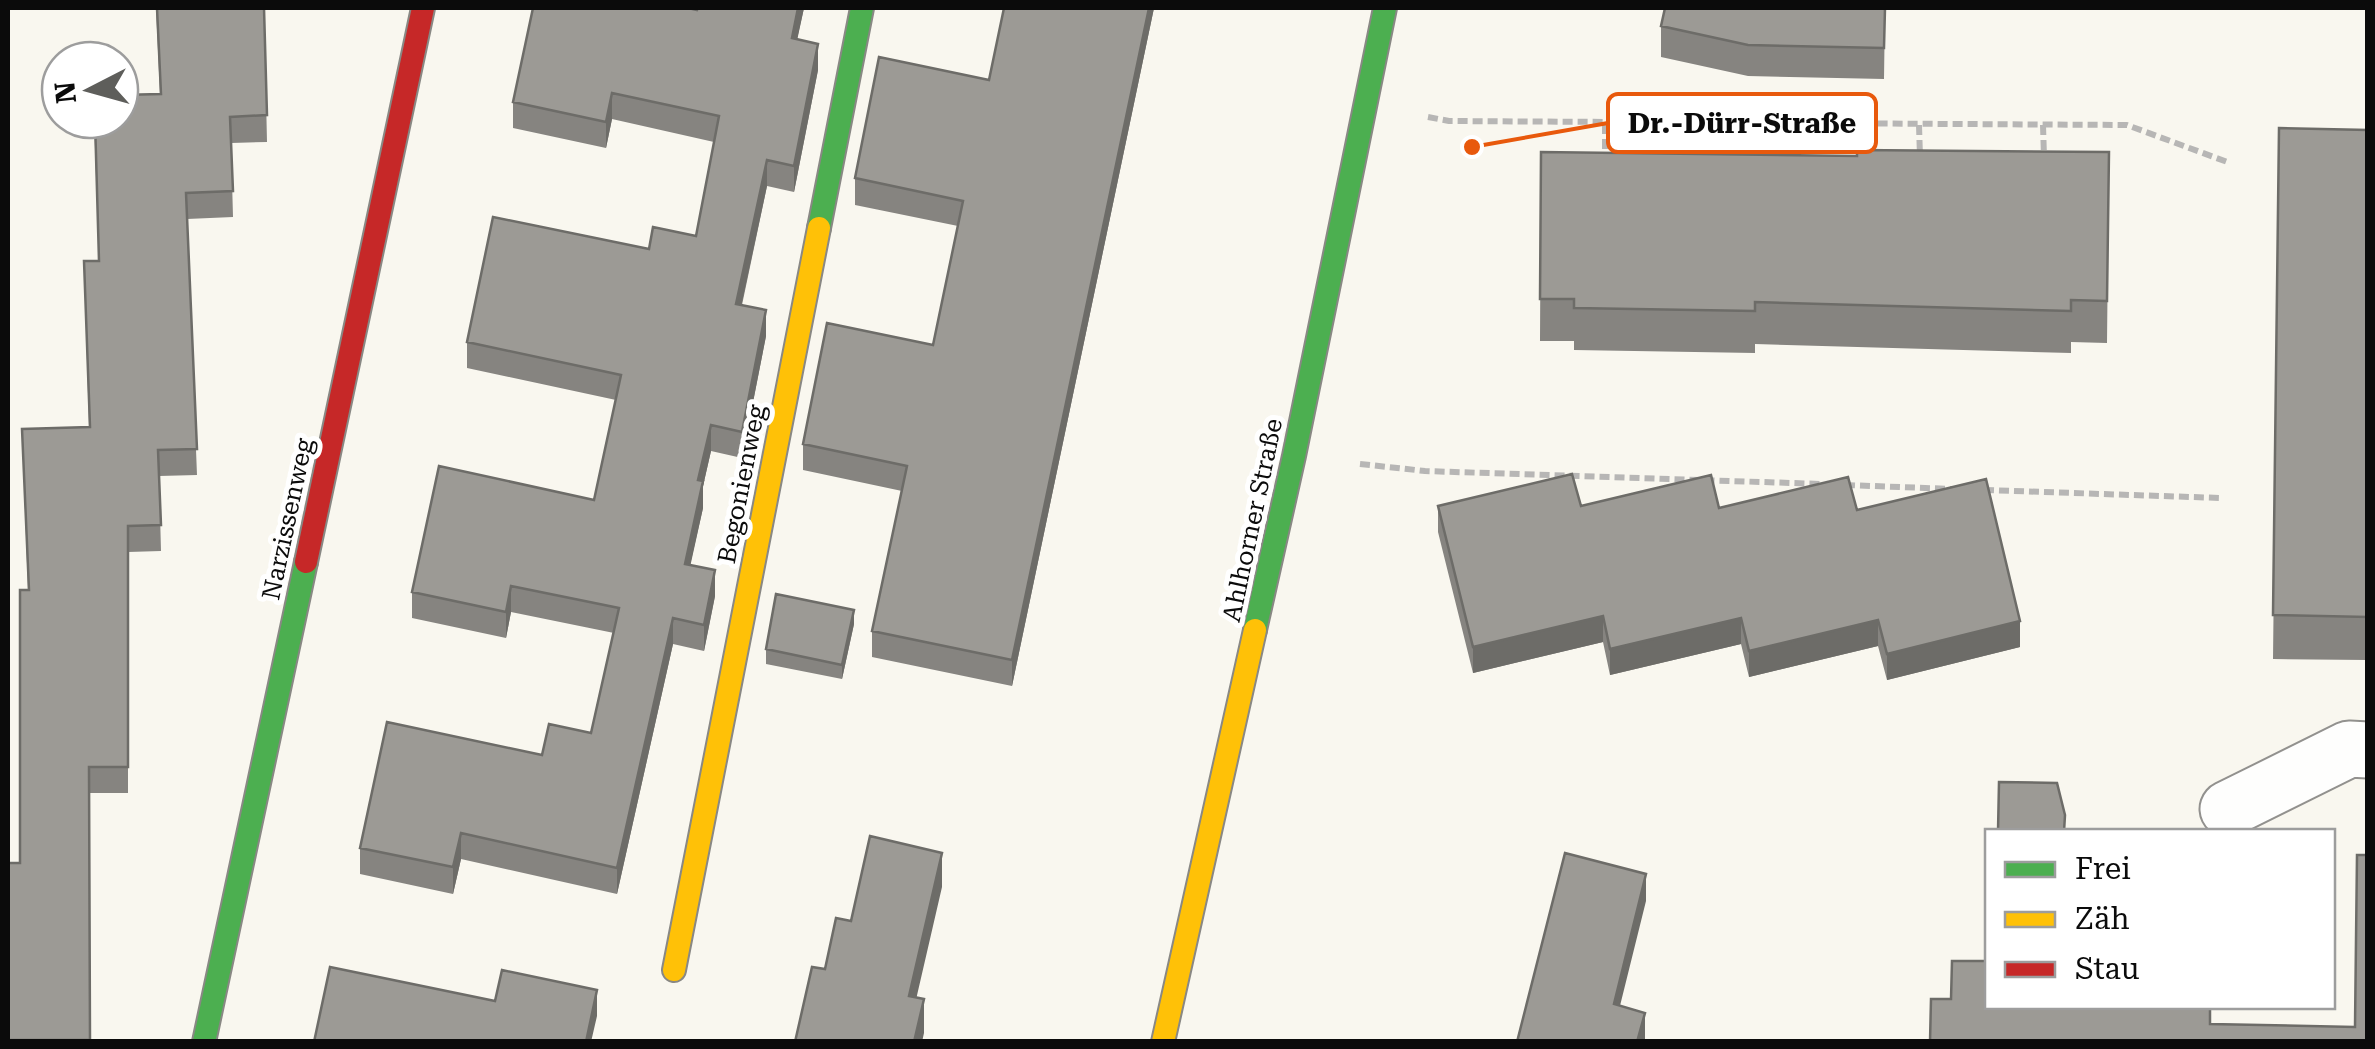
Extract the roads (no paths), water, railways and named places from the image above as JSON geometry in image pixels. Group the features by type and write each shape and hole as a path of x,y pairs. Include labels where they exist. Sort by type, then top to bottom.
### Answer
{"street":[{"name":"Narzissenweg","path":"204,1042 423,8"},
{"name":"Begonienweg","path":"674,970 862,8"},
{"name":"Ahlhorner Straße","path":"1163,1042 1294,456 1385,8"},
{"path":"2228,808 2350,750 2368,750"}],"place":[{"name":"Dr.-Dürr-Straße","path":"1472,147"}]}
